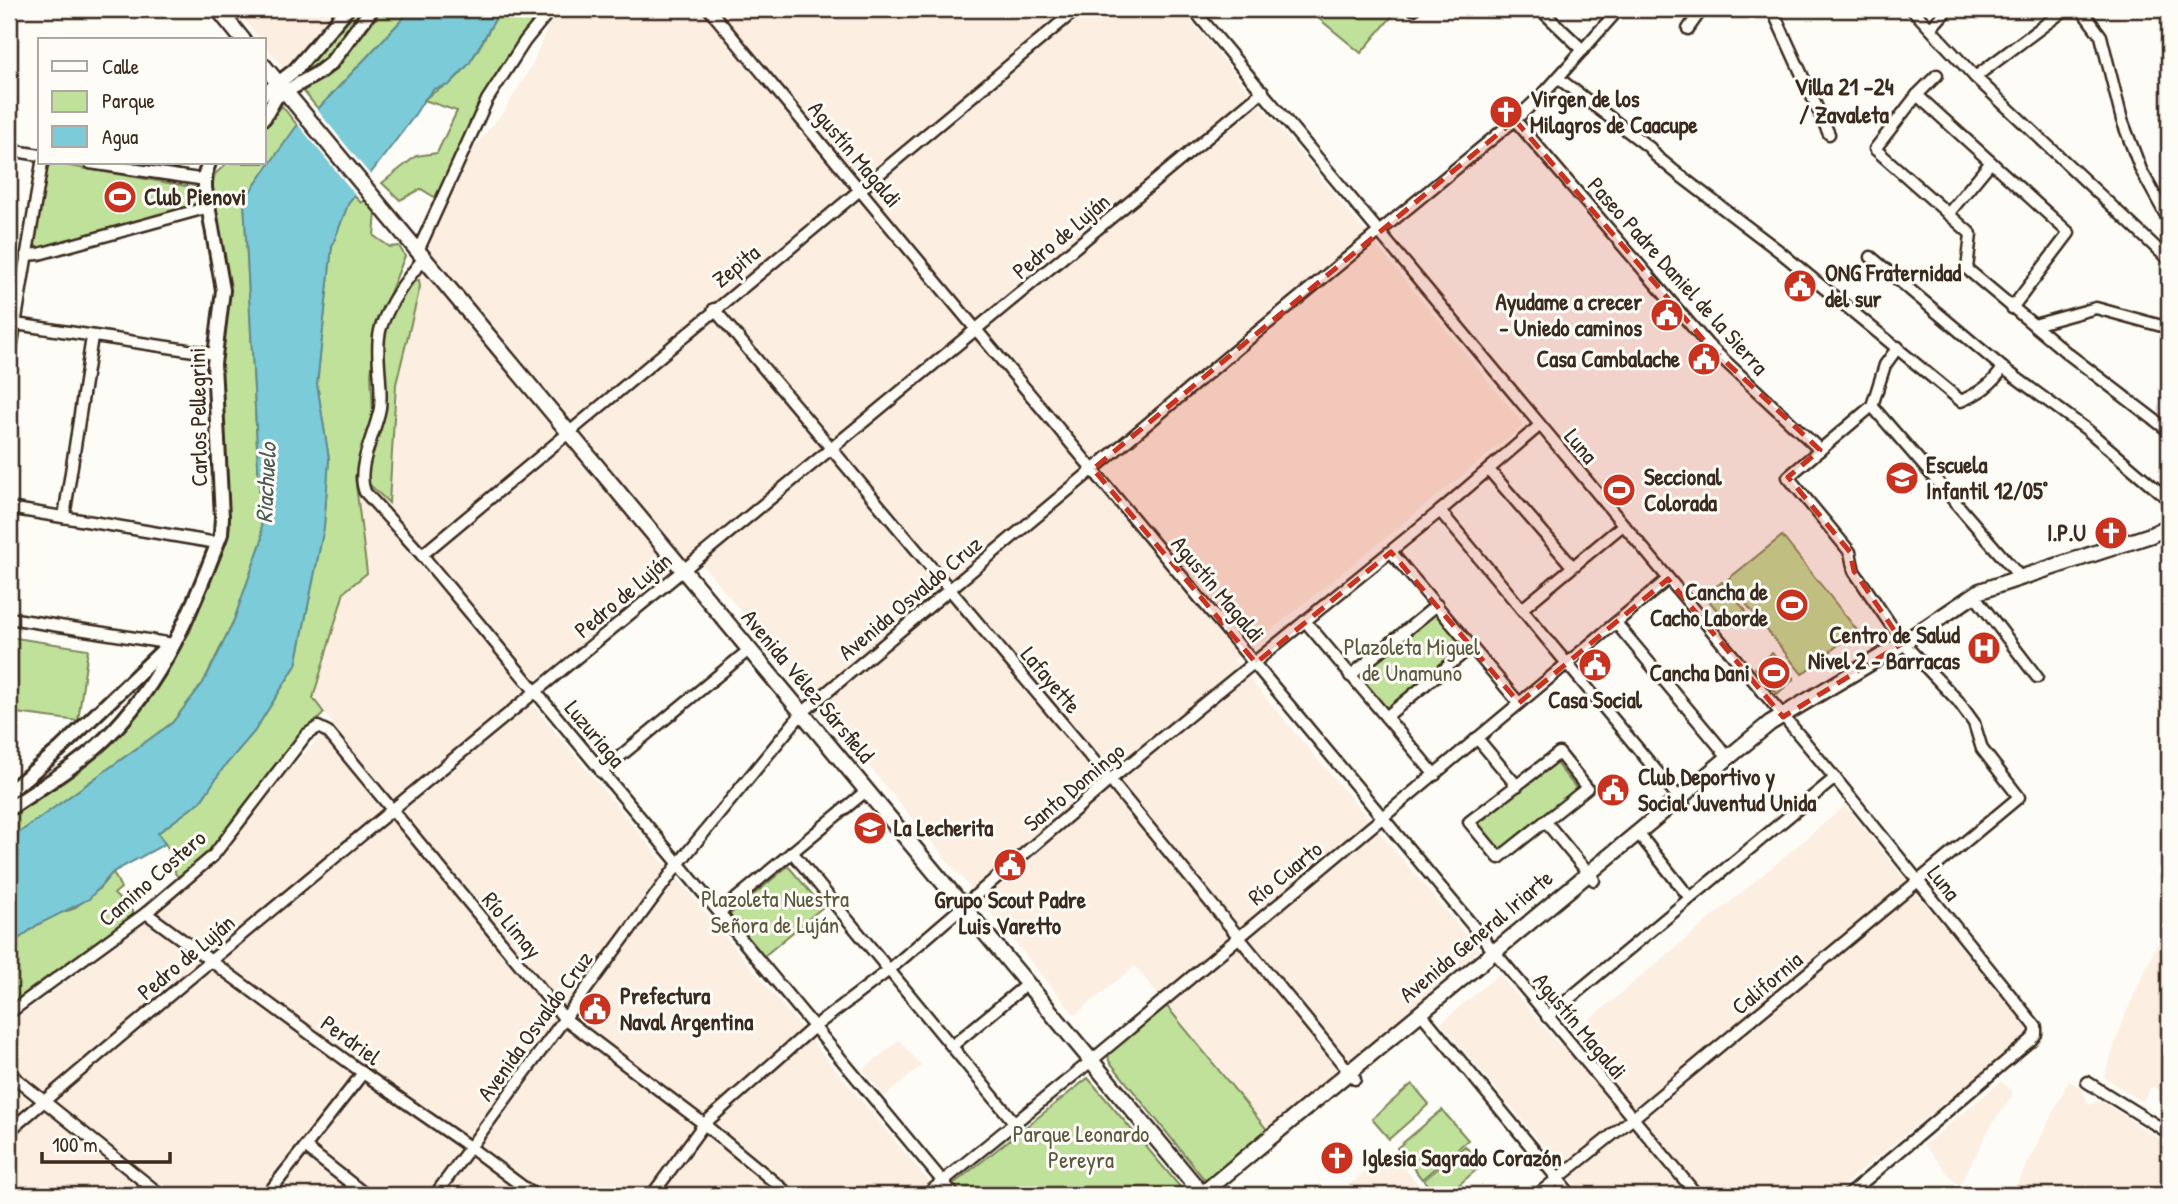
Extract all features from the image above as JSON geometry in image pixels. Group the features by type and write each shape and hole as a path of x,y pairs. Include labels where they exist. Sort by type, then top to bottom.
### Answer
{"main road":[{"path":"218,9 241,38"},
{"name":"Avenida Vélez Sársfield","path":"266,68 682,571 1205,1195"},
{"name":"Avenida General Iriarte","path":"1682,801 1728,757 1770,723 1903,643 1974,595 2020,577 2151,535 2169,526"},
{"name":"Avenida General Iriarte","path":"2151,535 2169,533"},
{"name":"Avenida General Iriarte","path":"1205,1195 1682,801 1775,729 1783,717"}],"street":[{"path":"266,114 281,87 347,9"},
{"path":"266,93 318,73 349,42 372,9"},
{"path":"421,254 487,100 525,41 551,9"},
{"name":"Agustín Magaldi","path":"709,9 1697,1195"},
{"name":"Zepita","path":"422,555 1077,9"},
{"name":"Luna","path":"1193,9 1835,778 2035,1025 2036,1032 2031,1040 1848,1195"},
{"path":"1540,9 1583,50"},
{"name":"Avenida Osvaldo Cruz","path":"435,1195 679,863 802,713 1515,120 1558,78 1619,9"},
{"path":"1688,29 1702,9"},
{"path":"1772,9 1829,134"},
{"path":"1912,9 1975,77 2169,260"},
{"path":"1931,28 1948,9"},
{"path":"1975,77 2066,9"},
{"path":"2081,9 2101,36 2122,120 2141,170 2169,221"},
{"path":"332,27 337,38 349,42"},
{"path":"320,41 332,44 337,56"},
{"path":"1937,75 1917,95 1875,149 1971,234 1967,269 2012,308 2169,430"},
{"path":"1558,78 1779,251 1961,401 1995,381 2003,368"},
{"name":"Pedro de Luján","path":"9,1131 682,571 977,332 1263,91"},
{"path":"1917,95 2069,233 2012,308"},
{"name":"Paseo Padre Daniel de la Sierra","path":"1515,120 1708,345 1819,450"},
{"path":"9,150 38,155"},
{"path":"1948,214 1991,162"},
{"path":"9,361 12,324 42,164"},
{"path":"97,164 206,180 218,164"},
{"name":"Carlos Pellegrini","path":"9,809 84,757 105,739 161,671 181,632 217,543 222,524 214,354 223,290 209,207 206,180 209,164"},
{"path":"26,256 209,207"},
{"name":"Luzuriaga","path":"421,254 397,293 380,331 380,408 369,439 362,483 365,492 422,555 954,1195"},
{"path":"1871,257 2003,368 2086,429 2169,500"},
{"path":"2034,325 2096,307 2169,328"},
{"name":"Lafayette","path":"714,309 1110,780 1352,1075"},
{"path":"12,324 214,354"},
{"path":"64,517 92,337"},
{"path":"1898,348 1885,365 1872,406 1788,477 1850,552 1854,571 1903,643"},
{"path":"1872,406 2020,577"},
{"name":"Santo Domingo","path":"652,1195 704,1124 814,1027 889,970 1110,780 1391,552 1539,426"},
{"path":"1489,470 1572,566"},
{"path":"9,508 217,543"},
{"path":"1440,511 1682,801"},
{"path":"1522,609 1623,525"},
{"path":"1391,552 1519,703"},
{"name":"Río Cuarto","path":"926,1195 1668,579"},
{"path":"1974,595 2038,677"},
{"path":"1350,676 1437,605"},
{"path":"9,618 174,644"},
{"path":"1305,621 1435,775"},
{"path":"1616,623 1728,757"},
{"name":"California","path":"1537,1195 2019,797 1982,749 1974,723 1958,701 1903,643"},
{"name":"Carlos Pellegrini","path":"9,792 60,749 161,652 174,644"},
{"path":"1386,718 1471,647"},
{"path":"601,772 750,649"},
{"name":"Camino Costero","path":"9,1013 146,913 213,856 306,735 318,727 328,732"},
{"name":"Río Limay","path":"328,732 564,1018 704,1124 790,1195"},
{"path":"1477,738 1517,786"},
{"path":"1559,753 1587,789 1499,858 1469,822 1517,786 1559,753"},
{"path":"1547,1017 1835,778"},
{"path":"720,912 866,791"},
{"path":"1545,821 1591,877"},
{"path":"1641,836 1690,898"},
{"path":"792,852 1014,1122"},
{"name":"Perdriel","path":"146,913 534,1195"},
{"path":"952,1046 1027,984"},
{"path":"1423,1016 1572,1195"},
{"path":"9,1073 161,1195"},
{"path":"267,1195 363,1073"},
{"path":"2087,1082 2169,1133"},
{"path":"305,1147 366,1195"}],"highlighted area":[{"path":"1515,120 1708,345 1820,450 1788,477 1850,552 1854,571 1903,643 1783,717 1668,579 1519,703 1391,552 1256,663 1093,469"}],"shaded area":[{"path":"236,9 374,9 300,87 266,46 266,38 259,38"},
{"path":"560,9 1181,9 1523,423 1522,427 1234,660 1479,950 1269,1132 1135,966 1075,1015 693,553 522,692 930,1183 916,1195 9,1195 9,1024 150,920 213,861 277,782 333,724 312,698 344,592 367,572 356,485 365,480 389,502 396,384 431,237 474,147 503,113 531,67 551,19"},
{"path":"1845,806 2027,1028 2027,1035 1831,1195 1584,1195 1441,1023 1499,974 1559,1045"},
{"path":"2169,918 2169,1072 2160,1090 2152,1086 2142,1102 2104,1077 2126,1013"},
{"path":"899,1040 921,1066 885,1096 863,1070"},
{"path":"2002,1081 2013,1094 1992,1124 1959,1186 1924,1145"},
{"path":"2069,1081 2081,1088 2089,1105 2100,1100 2169,1146 2169,1195 2012,1195"},
{"path":"1390,1151 1427,1195 1337,1195"}],"green space":[{"path":"347,9 372,9 331,63 292,86 266,116 266,92"},
{"path":"376,9 412,9 318,109 300,87"},
{"path":"501,9 544,9 494,78 436,198 421,189 400,200 382,183 416,156 437,153 457,111 424,100 463,71"},
{"path":"1307,9 1387,9 1394,14 1361,53"},
{"path":"282,106 298,126 244,200 262,540 234,620 203,683 172,723 9,840 9,812 85,759 171,660 190,632 230,527 219,355 229,285 212,187 215,174 226,164 266,164 266,125"},
{"name":"Club Pienovi","path":"51,164 58,164 198,188 197,206 44,248 37,247 33,243 46,168"},
{"path":"354,195 361,203 367,199 376,211 374,236 390,247 399,246 405,256 377,325 371,374 373,414 355,477 367,573 344,592 313,698 324,713 271,770 211,852 178,877 175,873 174,857 158,833 201,801 223,768 254,732 296,665 324,527 329,459 317,384 332,246"},
{"path":"419,280 420,287 396,384 389,503 365,480 385,408 384,334 386,325 412,282"},
{"name":"Cancha de Cacho Laborde","path":"1782,536 1857,630 1802,674 1727,580"},
{"path":"1722,582 1746,611 1729,625 1705,596"},
{"name":"Plazoleta Miguel de Unamuno","path":"1434,611 1464,647 1387,711 1357,675"},
{"path":"9,637 88,649 78,721 9,712"},
{"name":"Cancha Dani","path":"1772,653 1794,679 1777,694 1755,668"},
{"path":"1555,762 1577,789 1500,851 1478,824"},
{"name":"Plazoleta Nuestra Señora de Luján","path":"788,866 823,907 763,957 728,916"},
{"path":"113,872 121,888 114,894 136,915 9,1008 9,946 54,915 73,909 98,890"},
{"path":"1165,1004 1269,1132 1208,1184 1109,1061 1108,1053"},
{"name":"Parque Leonardo Pereyra","path":"1088,1078 1187,1195 960,1195 952,1185"},
{"path":"1412,1084 1429,1104 1389,1139 1372,1119"},
{"path":"1442,1110 1468,1140 1422,1179 1397,1148"},
{"path":"1465,1146 1482,1165 1447,1195 1437,1195 1424,1180"}],"water":[{"name":"Riachuelo","path":"412,9 501,9 469,64 449,85 434,89 424,100 349,202 332,246 317,384 329,459 324,527 296,665 254,732 223,768 201,801 158,833 165,844 113,872 89,899 37,925 9,946 9,840 172,723 203,683 217,656 234,620 262,540 244,200 296,127 318,109"}],"pier":[{"path":"315,107 372,177 357,197 296,122"}],"place":[{"name":"Virgen de los Milagros de Caacupe","path":"1506,112"},
{"name":"Club Pienovi","path":"120,197"},
{"name":"ONG Fraternidad del sur","path":"1800,286"},
{"name":"Ayudame a crecer - Uniedo caminos","path":"1667,315"},
{"name":"Casa Cambalache","path":"1704,359"},
{"name":"Escuela Infantil 12/05°","path":"1902,478"},
{"name":"Seccional Colorada","path":"1619,490"},
{"name":"I.P.U","path":"2111,533"},
{"name":"Cancha de Cacho Laborde","path":"1792,605"},
{"name":"Centro de Salud Nivel 2 - Barracas","path":"1984,648"},
{"name":"Casa Social","path":"1595,665"},
{"name":"Cancha Dani","path":"1774,673"},
{"name":"Club Deportivo y Social Juventud Unida","path":"1613,790"},
{"name":"La Lecherita","path":"870,828"},
{"name":"Grupo Scout Padre Luis Varetto","path":"1010,865"},
{"name":"Prefectura Naval Argentina","path":"595,1009"},
{"name":"Iglesia Sagrado Corazón","path":"1337,1158"}],"district":[{"name":"Villa 21 -24 / Zavaleta","path":"1844,101"}]}
